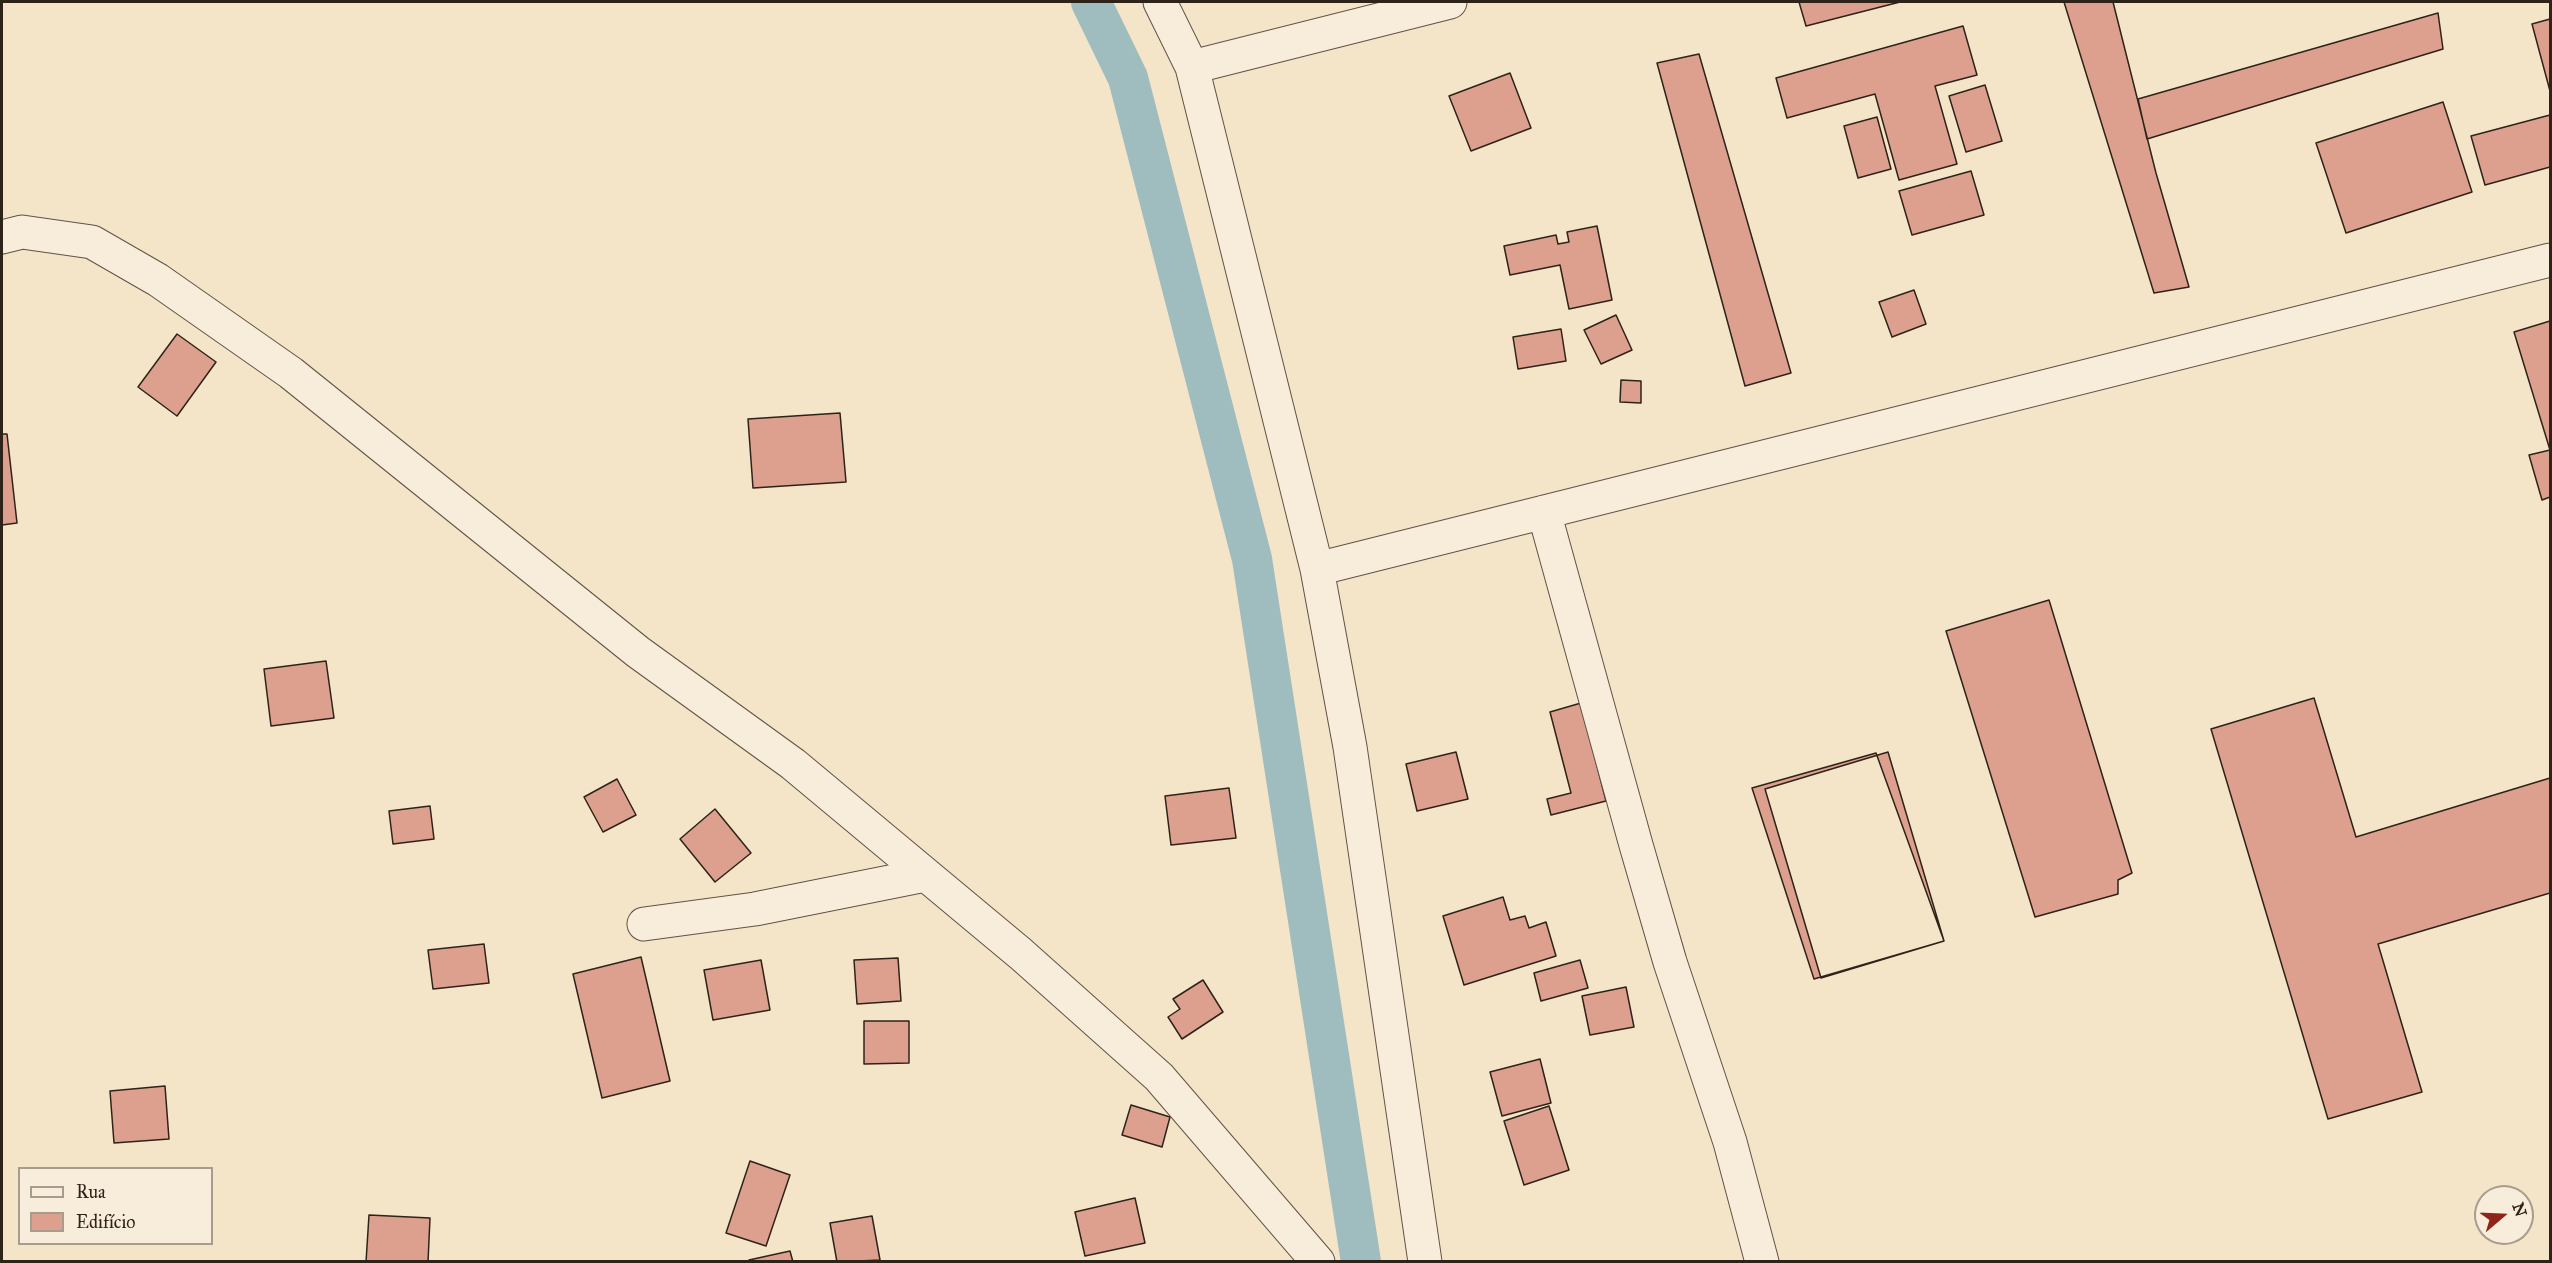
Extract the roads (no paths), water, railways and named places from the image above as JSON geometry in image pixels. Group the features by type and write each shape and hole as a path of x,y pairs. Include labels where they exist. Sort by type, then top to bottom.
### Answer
{"street":[{"path":"1160,2 1192,67 1317,569 1350,747 1425,1262"},
{"path":"1192,67 1450,2"},
{"path":"2,237 21,232 92,242 158,280 291,373 638,652 793,764 1021,954 1159,1077 1318,1262"},
{"path":"1317,569 2550,260"},
{"path":"1544,512 1645,877 1670,962 1730,1142 1762,1262"},
{"path":"644,924 755,909 925,874"}],"waterway":[{"path":"1091,2 1128,78 1252,559 1361,1262"}]}
